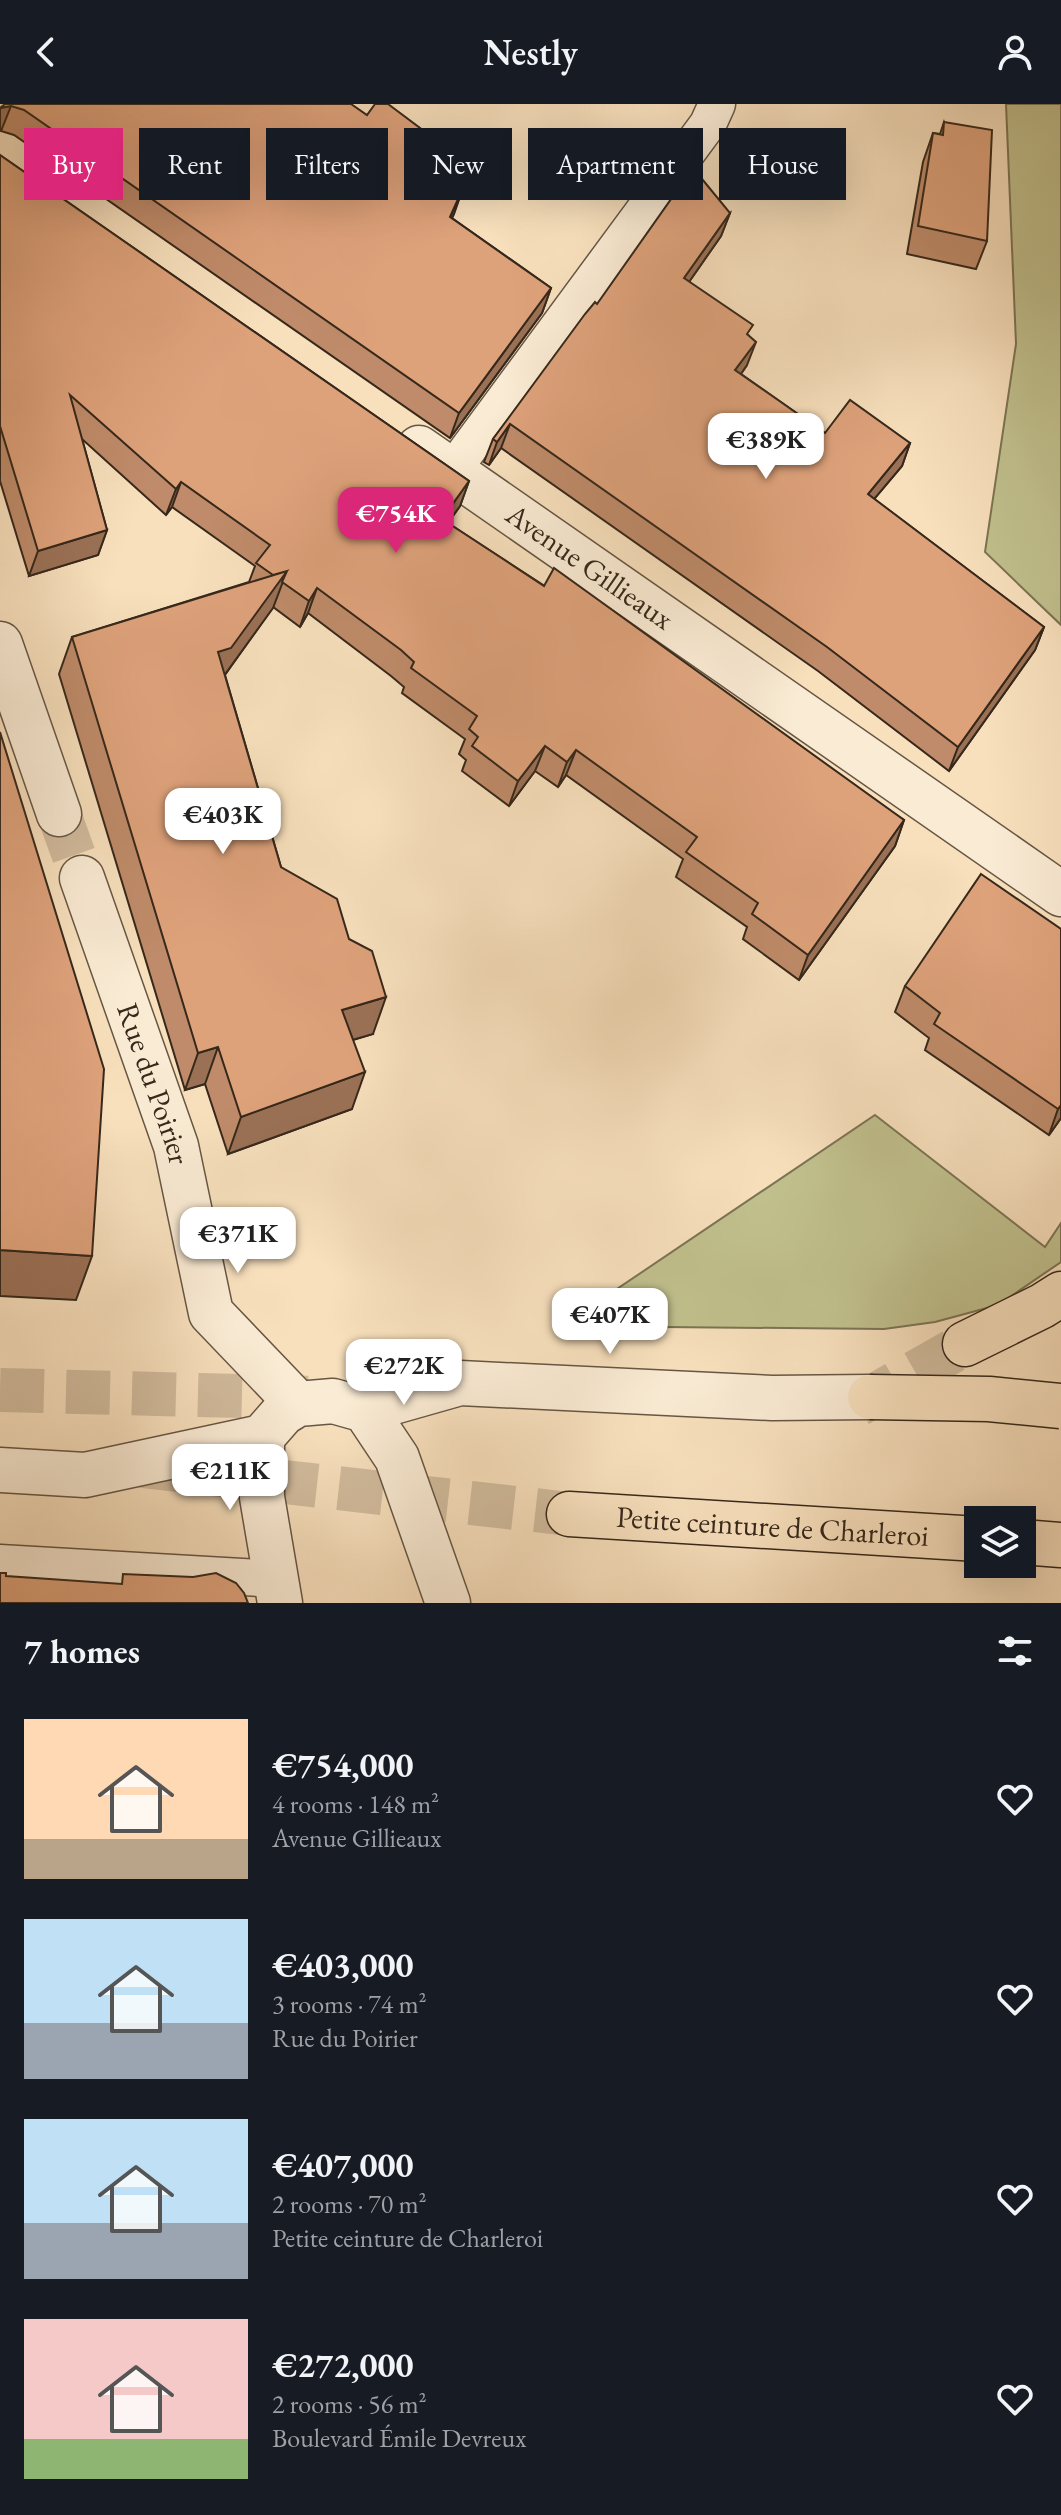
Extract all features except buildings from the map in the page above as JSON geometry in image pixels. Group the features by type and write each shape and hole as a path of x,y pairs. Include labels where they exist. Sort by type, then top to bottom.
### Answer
{"highway":[{"path":"965,1344 1061,1294"},
{"path":"870,1397 989,1399 1061,1406"},
{"name":"Petite ceinture de Charleroi","path":"569,1514 964,1538"},
{"path":"1036,1543 1061,1545"}],"street":[{"name":"Avenue Gillieaux","path":"387,425 1061,894"},
{"path":"0,644 59,814"},
{"name":"Rue du Poirier","path":"82,878 176,1146 211,1313 298,1404"},
{"path":"0,1470 85,1475 262,1437 283,1413 298,1404 333,1401 365,1410 460,1383 772,1398 870,1397"},
{"path":"365,1410 397,1458 452,1602"},
{"path":"262,1437 262,1497 278,1591"}],"lane":[{"path":"452,471 708,124 717,104"},
{"path":"0,1563 278,1591"}],"green space":[{"path":"1006,104 1061,104 1061,625 985,552 1016,344"},
{"path":"875,1115 1045,1247 1061,1223 1061,1262 998,1305 935,1322 884,1329 562,1326"}],"tunnel":[{"path":"59,814 82,878"},
{"path":"858,1405 965,1344"},
{"path":"0,1390 319,1398"},
{"path":"142,1466 569,1514"}]}
